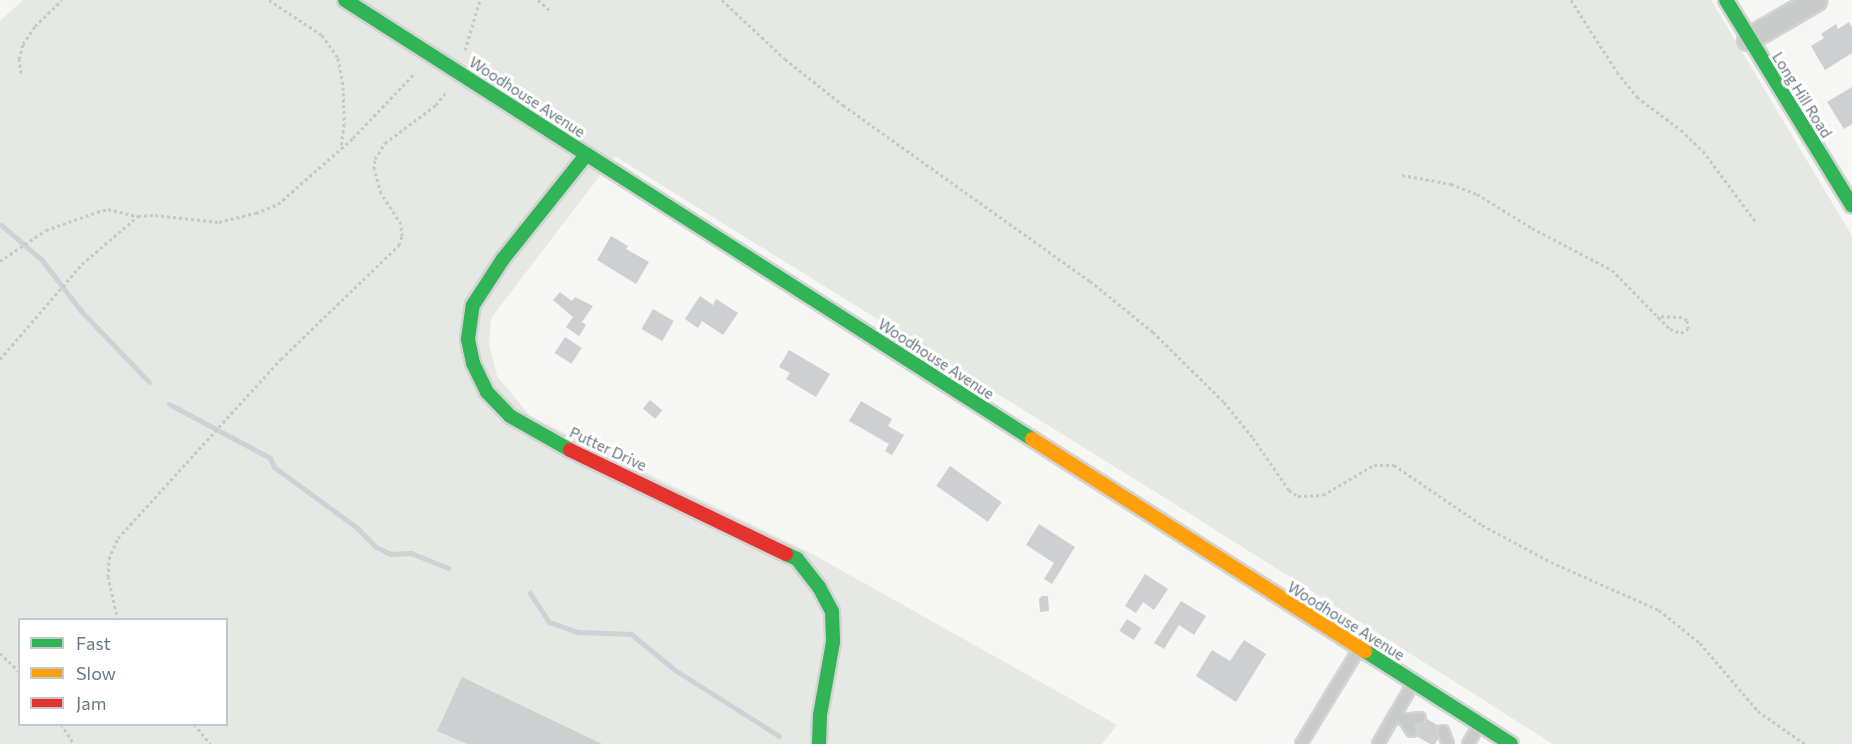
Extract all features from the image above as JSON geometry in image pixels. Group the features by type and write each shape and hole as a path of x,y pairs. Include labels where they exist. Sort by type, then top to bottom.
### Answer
{"main road":[{"name":"Woodhouse Avenue","path":"345,0 1511,744"},
{"name":"Long Hill Road","path":"1726,0 1852,206"},
{"name":"Putter Drive","path":"586,155 503,259 473,305 468,339 473,363 487,392 510,416 528,427 797,559 819,586 831,611 833,642 820,715 819,744"}],"street":[{"path":"1748,39 1815,0"}],"lane":[{"path":"1300,744 1359,648"},
{"path":"1378,744 1400,718 1414,683"},
{"path":"1400,718 1420,718"},
{"path":"1400,718 1412,731"},
{"path":"1468,744 1480,724"},
{"path":"1443,731 1448,744"}],"path":[{"path":"21,73 19,58 23,44 35,26 62,0"},
{"path":"269,0 322,35 338,58 342,80 344,124 341,149"},
{"path":"118,618 108,577 109,560 114,545 281,359 399,245 402,236 401,224 381,193 374,169 375,159 385,143 436,105 457,72 480,0"},
{"path":"538,0 552,12"},
{"path":"722,0 785,59 843,105 1071,267 1153,332 1224,402 1253,438 1288,490 1298,496 1323,495 1374,465 1394,465 1482,525 1551,562 1659,610 1700,643 1758,711 1805,744"},
{"path":"1571,0 1617,72 1637,97 1681,130 1703,151 1756,222"},
{"path":"0,261 46,230 108,209 138,216 219,222 256,213 278,204 341,149 399,91 429,54"},
{"path":"1402,175 1451,184 1477,194 1532,228 1612,270 1657,316 1676,332 1686,332 1688,329 1687,320 1682,317 1657,316"},
{"path":"0,359 82,264 138,216"},
{"path":"0,653 18,670"},
{"path":"62,726 74,744"},
{"path":"196,726 210,744"}],"shaded area":[{"path":"23,0 1711,0 1852,236 1852,744 1553,744 1173,503 615,156 491,318 489,344 497,376 530,416 814,555 1117,725 1102,744 0,744 0,21"}],"building":[{"path":"1849,22 1852,28 1852,53 1825,70 1811,46 1824,38 1821,34 1836,24 1838,29"},
{"path":"1852,87 1852,124 1844,129 1827,102"},
{"path":"611,236 628,246 626,249 649,262 636,284 597,260"},
{"path":"560,292 572,301 575,297 593,306 582,322 586,325 579,336 566,327 573,317 553,300"},
{"path":"700,296 713,305 716,299 738,313 723,335 702,321 698,328 685,319"},
{"path":"653,309 674,321 662,341 642,329"},
{"path":"565,337 582,348 571,364 555,353"},
{"path":"789,350 830,374 816,397 786,379 790,373 779,367"},
{"path":"650,400 662,410 655,419 643,408"},
{"path":"861,401 892,419 888,426 904,435 892,455 885,451 889,444 849,421"},
{"path":"950,466 1002,502 988,522 936,486"},
{"path":"1039,524 1075,547 1052,584 1044,579 1054,563 1026,545"},
{"path":"1145,574 1168,589 1154,610 1143,602 1136,613 1125,606"},
{"path":"1042,596 1048,596 1049,611 1040,612 1039,599"},
{"path":"1181,601 1206,616 1194,635 1179,625 1164,649 1154,643"},
{"path":"1127,619 1141,628 1134,640 1119,631"},
{"path":"1244,640 1266,654 1236,702 1196,676 1212,650 1230,661"},
{"path":"462,677 602,744 467,744 437,731"},
{"path":"1422,716 1444,729 1435,744 1430,744 1411,733"}],"waterway":[{"path":"1,225 41,259 81,311 149,382"},
{"path":"169,404 270,458 274,467 356,527 376,547 391,554 411,553 448,568"},
{"path":"530,593 549,622 578,632 631,634 675,670 779,736"}],"traffic: fast":[{"path":"345,0 1032,439"},
{"path":"1726,0 1852,206"},
{"path":"570,450 510,416 487,392 473,363 468,339 473,305 503,259 586,155"},
{"path":"786,554 797,559 819,587 832,611 833,642 820,715 819,744"},
{"path":"1365,651 1511,744"}],"traffic: slow":[{"path":"1032,439 1365,651"}],"traffic: jam":[{"path":"570,450 786,554"}]}
